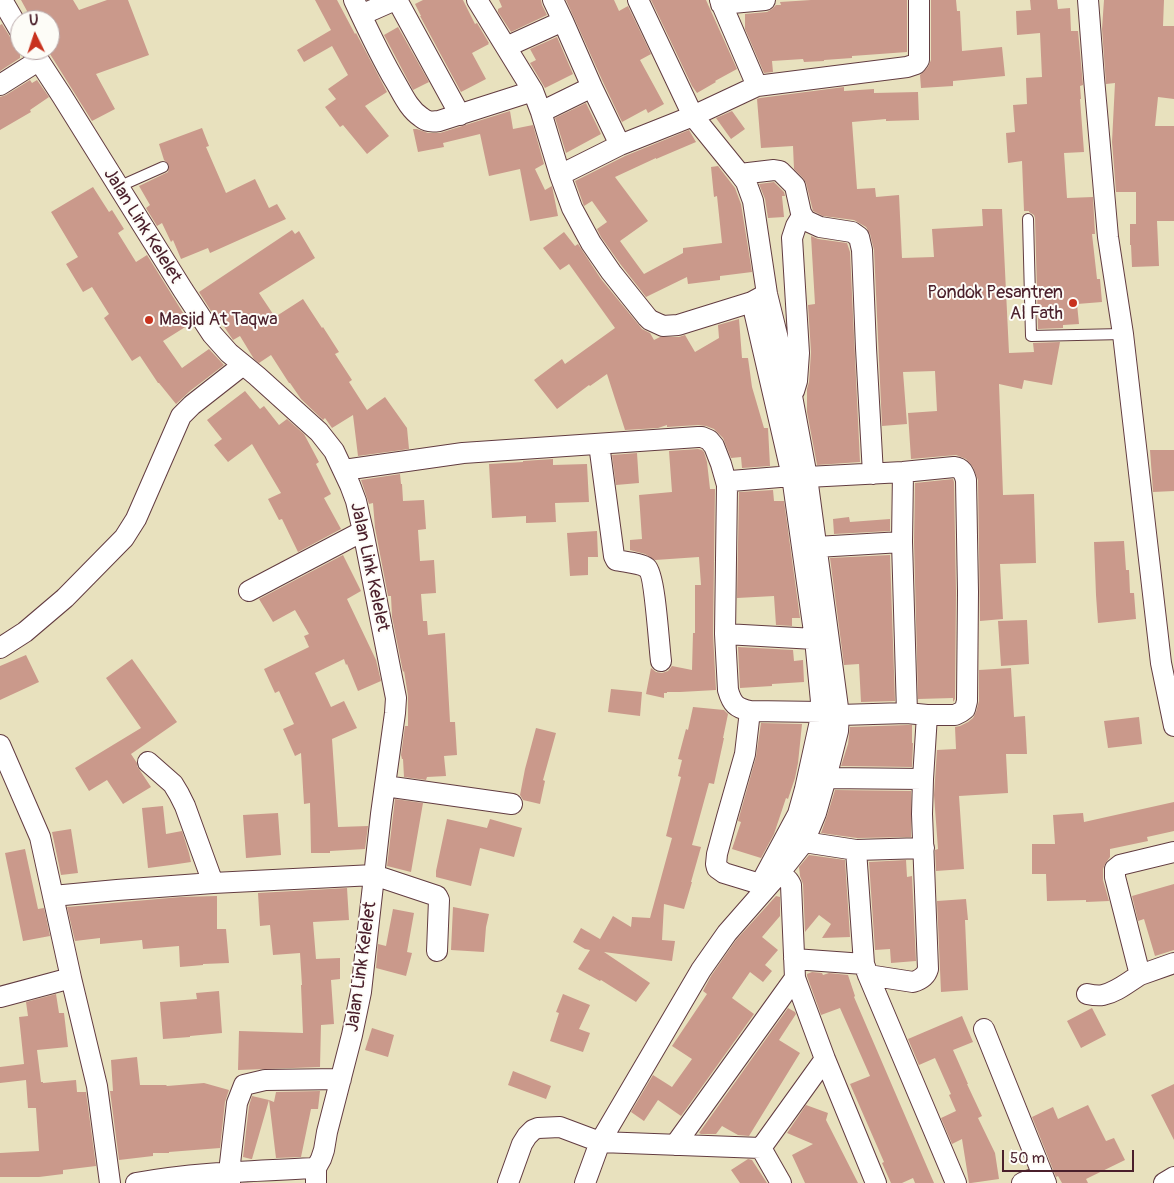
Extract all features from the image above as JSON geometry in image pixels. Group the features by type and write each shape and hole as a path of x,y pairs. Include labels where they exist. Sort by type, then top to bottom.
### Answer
{"street":[{"path":"2,0 10,14"},
{"path":"460,115 396,0 357,8 380,57 406,100 416,114 424,120 435,122 460,115 533,91"},
{"path":"477,0 533,91 572,208 591,243 611,272 630,298 650,320 663,326 678,325 759,298"},
{"path":"553,0 620,145"},
{"path":"586,1183 600,1142 701,970 727,933 768,882 804,842 816,813 838,731 831,713 815,639 812,571 816,547 759,298 753,201 746,182 693,116 638,0"},
{"path":"757,86 721,2 765,0"},
{"path":"560,175 620,145 693,116 757,86 907,67 916,64 919,60 919,0"},
{"path":"1088,0 1108,237 1168,663 1174,726"},
{"path":"506,47 564,21"},
{"path":"0,85 29,60"},
{"name":"Jalan Link Kelelet","path":"38,60 212,334 229,353 319,432 334,451 344,470 356,501 396,698 361,992 324,1150 316,1176"},
{"path":"541,112 592,87"},
{"path":"740,174 780,171 795,186 802,216 807,221 820,227 855,233 859,237 862,250 873,474"},
{"path":"792,396 797,381 799,353 792,238 802,216"},
{"path":"759,298 792,396 800,476 831,713 798,814 768,882"},
{"path":"0,648 25,632 65,598 124,538 136,519 181,416 192,405 243,365"},
{"path":"344,470 463,453 706,438 717,452 727,485 725,634 727,682 730,697 735,705 739,709 750,711 907,713 927,715 955,715 965,709 967,704 968,592 966,480 964,473 957,467 948,467 873,474 800,476 731,481 727,485"},
{"path":"600,444 614,556 616,560 644,566 649,570 661,661"},
{"path":"903,472 902,542 907,713"},
{"path":"249,591 363,531"},
{"path":"816,547 902,542"},
{"path":"725,634 815,639"},
{"path":"750,711 745,754 725,826 716,864 717,868 724,873 768,882 783,877 792,885 794,969 825,1059 876,1183"},
{"path":"794,969 866,970 913,982 922,978 927,972 922,814 927,715"},
{"path":"0,745 40,837 96,1086 110,1183"},
{"path":"148,762 173,784 179,794 213,883"},
{"path":"826,778 923,779"},
{"path":"385,786 512,804"},
{"path":"804,842 856,850 924,848"},
{"path":"856,850 866,970 956,1183"},
{"path":"1140,975 1115,877 1115,869 1120,865 1174,852"},
{"path":"52,896 213,883 374,875 437,896 439,900 437,951"},
{"path":"1087,994 1102,996 1118,989 1140,975 1174,963"},
{"path":"675,1145 794,969"},
{"path":"0,998 71,978"},
{"path":"984,1029 1046,1183"},
{"path":"761,1148 825,1059"},
{"path":"229,1177 237,1103 244,1085 265,1080 341,1079"},
{"path":"508,1183 517,1155 527,1136 533,1130 544,1127 560,1127 600,1142 761,1148"},
{"path":"761,1148 781,1183"},
{"path":"136,1183 153,1180 229,1177 316,1176"},
{"path":"1164,1183 1174,1176"},
{"path":"1022,1183 1032,1179 1040,1183"}],"lane":[{"path":"118,187 163,167"},
{"path":"1028,219 1031,336 1123,334"}],"building":[{"path":"21,0 73,0 79,10 107,0 128,0 149,55 96,74 115,109 92,121 54,60 60,60 60,10 26,10"},
{"path":"315,0 337,0 387,92 365,106 389,136 367,154 343,125 340,127 325,107 336,99 328,89 348,75 332,46 304,62 297,50 331,30"},
{"path":"423,0 463,0 475,24 477,23 489,43 472,53 486,79 461,92 415,4"},
{"path":"499,0 541,0 547,15 511,32 498,12 498,9 502,7"},
{"path":"566,0 614,0 619,11 628,6 651,54 640,60 664,104 648,113 646,109 622,122"},
{"path":"651,0 706,0 737,69 697,93"},
{"path":"811,0 907,0 907,52 852,56 852,58 824,61 804,62 803,59 772,61 773,72 764,73 745,29 745,14 767,12 776,5 781,5 780,2"},
{"path":"931,0 956,0 957,11 960,11 962,51 1002,47 1005,76 953,81 953,86 921,88 920,75 928,67 931,60"},
{"path":"1030,0 1057,0 1058,9 1070,8 1071,31 1078,31 1083,85 1080,86 1080,99 1084,152 1064,153 1067,198 1093,197 1095,234 1092,234 1097,279 1100,279 1102,302 1077,304 1079,324 1063,325 1063,328 1038,329 1035,218 1029,211 1024,211 1022,161 1008,163 1006,133 1015,132 1013,105 1027,104 1026,78 1042,77 1040,33 1017,35 1016,11 1031,10"},
{"path":"1104,0 1164,0 1163,26 1174,26 1174,99 1158,97 1155,126 1174,126 1174,221 1157,221 1159,266 1132,267 1130,224 1136,224 1136,192 1116,192 1112,142 1115,83 1106,84 1102,29"},
{"path":"2,24 10,37 10,60 17,60 0,71 0,25"},
{"path":"398,27 429,82 413,90 384,35"},
{"path":"557,37 573,74 545,88 530,63 536,60 530,49"},
{"path":"30,80 32,83 37,80 49,97 30,110 31,112 0,130 0,97"},
{"path":"844,87 844,91 874,89 874,93 918,92 919,120 886,121 886,119 852,122 857,189 875,188 876,197 899,195 902,258 934,257 932,229 983,226 982,209 1002,209 1009,353 1034,352 1033,343 1060,342 1052,385 1024,380 1022,389 999,384 1003,495 1034,494 1036,563 1000,564 1003,619 980,621 978,480 973,467 966,459 956,455 911,459 908,413 937,411 935,371 903,372 907,424 882,426 874,250 870,234 866,227 854,220 823,216 813,211 806,183 794,169 793,146 761,148 757,99"},
{"path":"586,103 601,134 566,153 555,118"},
{"path":"510,111 513,129 533,125 544,164 535,169 545,190 552,186 558,216 530,221 520,169 489,176 480,134 443,143 444,147 418,152 413,129 428,133 440,133"},
{"path":"732,111 745,129 731,139 716,118"},
{"path":"202,128 209,146 206,147 226,193 255,179 269,208 277,204 286,219 210,253 208,248 181,259 173,240 171,242 162,223 157,226 146,208 150,205 139,186 168,172 169,165 164,160 159,144"},
{"path":"689,130 696,142 615,177 648,221 620,241 644,274 683,253 683,248 722,243 717,196 714,197 711,167 718,166 735,188 741,204 752,272 720,276 720,280 688,284 687,277 646,297 601,237 597,229 607,222 592,201 584,206 575,181 625,156"},
{"path":"774,182 784,192 785,196 782,196 784,217 768,218 765,199 759,184"},
{"path":"93,187 109,212 112,210 124,229 118,233 136,262 147,255 190,324 163,341 182,368 209,349 224,365 176,404 158,383 140,356 132,361 104,318 109,314 92,287 83,292 66,264 78,257 51,212"},
{"path":"292,230 295,234 299,231 315,258 259,293 275,317 303,299 339,352 335,354 352,380 349,382 367,410 385,397 407,428 409,449 358,456 353,415 332,428 325,418 323,420 301,399 271,355 259,363 254,359 240,336 233,340 199,292"},
{"path":"564,232 575,246 578,244 601,279 642,329 650,333 654,340 660,337 679,337 685,335 695,352 719,338 718,325 739,319 742,358 748,358 752,387 764,428 768,428 770,466 742,468 741,457 731,458 723,438 714,429 706,426 667,427 667,425 658,428 625,430 607,374 557,409 534,380 562,359 565,364 615,328 569,264 560,270 543,248"},
{"path":"811,236 818,239 847,243 850,252 860,462 817,465 807,412 807,389 811,352 808,305 815,304"},
{"path":"245,391 260,409 264,406 279,425 287,419 304,434 319,462 316,464 331,494 324,498 341,529 298,552 282,519 279,520 268,499 281,493 252,444 228,462 214,445 222,439 207,420"},
{"path":"698,449 704,452 707,462 710,489 715,489 713,634 716,690 667,692 664,693 664,698 646,694 651,668 656,672 662,673 668,671 672,666 692,670 693,633 695,633 695,585 701,585 699,557 655,560 645,554 630,550 630,540 642,539 639,495 672,492 669,451"},
{"path":"1150,450 1174,450 1174,491 1153,492"},
{"path":"637,453 639,483 616,485 612,455"},
{"path":"553,459 553,465 587,464 589,502 555,503 556,522 526,523 526,516 492,518 489,464"},
{"path":"400,474 403,501 424,500 426,529 418,530 420,561 434,560 436,593 421,594 423,621 427,621 428,635 445,633 450,722 455,722 457,755 444,756 446,776 427,777 426,780 404,777 401,755 405,726 408,726 408,696 392,617 391,596 388,596 375,528 373,503 369,504 361,480"},
{"path":"953,479 956,592 955,699 953,702 953,698 918,699 914,542 915,483"},
{"path":"773,490 774,501 784,501 800,618 792,618 792,626 776,625 774,596 737,598 739,492"},
{"path":"849,517 850,522 890,519 890,531 834,534 833,519"},
{"path":"597,531 598,557 588,557 588,575 570,576 567,533"},
{"path":"1124,541 1126,570 1129,570 1130,593 1134,593 1136,619 1098,623 1094,542"},
{"path":"343,555 361,591 347,599 376,660 381,681 358,691 344,659 315,673 331,707 344,701 357,728 332,739 338,827 368,826 365,849 311,853 310,803 304,804 301,753 295,756 283,729 294,724 279,691 275,693 264,669 309,647 304,636 309,634 295,610 273,622 259,599"},
{"path":"890,555 895,701 861,702 859,664 844,665 830,558"},
{"path":"1027,620 1029,664 1001,666 998,621"},
{"path":"738,647 793,650 794,661 803,660 804,682 740,688"},
{"path":"26,655 39,682 0,700 0,666"},
{"path":"132,659 177,722 131,754 151,787 123,804 107,780 89,791 75,768 141,728 106,678"},
{"path":"1011,668 1014,717 1025,716 1027,754 1006,754 1008,793 959,796 964,869 936,871 935,850 938,849 934,795 937,750 956,749 955,727 973,718 979,701 979,670"},
{"path":"611,689 642,692 640,716 608,712"},
{"path":"693,707 724,710 728,714 714,784 709,783 692,845 701,847 684,909 664,904 662,940 675,941 672,961 604,952 650,983 636,1002 601,980 578,969 590,950 573,942 581,928 600,939 613,916 631,927 632,917 650,918 672,838 666,836 681,777 678,776 682,760 678,759 686,729 688,730"},
{"path":"1139,717 1142,744 1108,748 1104,721"},
{"path":"761,723 802,724 795,778 774,834 761,858 732,849 741,822 738,821 756,757"},
{"path":"912,725 912,767 841,766 848,744 850,727"},
{"path":"536,728 556,733 543,780 545,781 540,804 523,800 520,795"},
{"path":"835,790 911,791 911,837 857,838 821,833"},
{"path":"395,799 423,803 411,872 387,866"},
{"path":"1174,802 1174,831 1147,837 1148,841 1110,849 1110,857 1103,869 1103,880 1109,901 1047,901 1046,874 1032,874 1032,844 1055,844 1053,815 1083,813 1084,822"},
{"path":"163,806 166,834 182,831 191,862 148,868 142,808"},
{"path":"278,813 281,855 246,858 243,815"},
{"path":"447,819 487,828 490,819 522,828 514,857 480,848 471,886 436,877"},
{"path":"71,829 78,873 61,875 52,832"},
{"path":"25,849 38,909 44,908 50,936 23,941 5,853"},
{"path":"809,855 845,860 850,937 822,938 831,924 819,915 805,932 803,884 799,867"},
{"path":"906,860 907,877 912,876 916,961 891,963 890,949 875,950 869,862"},
{"path":"1174,884 1174,950 1155,956 1144,919 1138,921 1132,896"},
{"path":"347,888 349,920 313,922 316,959 340,958 340,979 331,980 334,1024 321,1025 320,1067 238,1070 239,1031 303,1033 300,953 273,955 270,925 260,926 258,893"},
{"path":"217,896 217,929 226,929 229,963 180,967 179,946 143,949 142,940 100,944 100,938 75,941 67,907 181,897"},
{"path":"776,896 780,897 780,916 762,937 778,950 765,965 772,971 763,982 750,972 732,998 754,1014 681,1116 658,1100 644,1121 631,1112 653,1075 672,1087 692,1059 672,1046 707,994 703,991 711,976 736,940"},
{"path":"966,899 968,920 965,920 968,990 941,992 937,901"},
{"path":"453,907 489,914 484,952 451,950"},
{"path":"393,909 414,913 407,952 412,953 406,976 376,968 378,944 386,946"},
{"path":"812,972 822,973 823,975 829,973 848,975 854,997 934,1183 915,1183 913,1178 902,1183 891,1183 882,1163 884,1162 850,1084 870,1076 840,1008 821,1015 807,976 807,974"},
{"path":"219,991 222,1033 163,1039 160,1002 197,999 196,993"},
{"path":"56,994 59,1013 64,1013 68,1047 37,1050 41,1082 76,1080 77,1092 86,1092 96,1166 63,1170 63,1174 39,1177 0,1177 0,1153 39,1151 36,1108 28,1108 26,1080 0,1083 0,1067 24,1064 19,1017 28,1016 26,1002"},
{"path":"563,994 590,1005 579,1029 590,1033 583,1052 550,1041 559,1013 556,1012"},
{"path":"788,1008 796,1014 779,1040 800,1053 749,1136 738,1135 722,1126 716,1134 699,1133"},
{"path":"1092,1008 1106,1035 1081,1048 1067,1021"},
{"path":"962,1016 973,1042 953,1050 982,1116 978,1118 995,1153 999,1179 971,1183 969,1183 962,1139 952,1144 941,1118 956,1111 949,1095 951,1094 935,1058 919,1065 908,1039"},
{"path":"372,1028 394,1035 388,1057 365,1050"},
{"path":"137,1057 140,1085 167,1086 204,1083 229,1090 225,1102 220,1148 153,1153 153,1156 119,1160 110,1091 113,1091 111,1060"},
{"path":"513,1071 551,1086 546,1099 508,1085"},
{"path":"1174,1084 1174,1140 1151,1095"},
{"path":"320,1091 318,1109 311,1109 301,1157 276,1158 269,1100 274,1102 276,1092"},
{"path":"252,1096 269,1100 251,1159 243,1157 249,1106"},
{"path":"806,1105 828,1113 826,1120 858,1183 805,1183 792,1155 813,1144 787,1133"},
{"path":"1088,1105 1106,1141 1114,1138 1125,1160 1086,1179 1088,1183 1062,1183 1058,1176 1056,1177 1032,1117 1053,1107 1058,1119"},
{"path":"748,1159 752,1160 767,1183 740,1183 731,1170"}],"place":[{"name":"Pondok Pesantren Al Fath","path":"1073,303"},
{"name":"Masjid At Taqwa","path":"149,320"}]}
